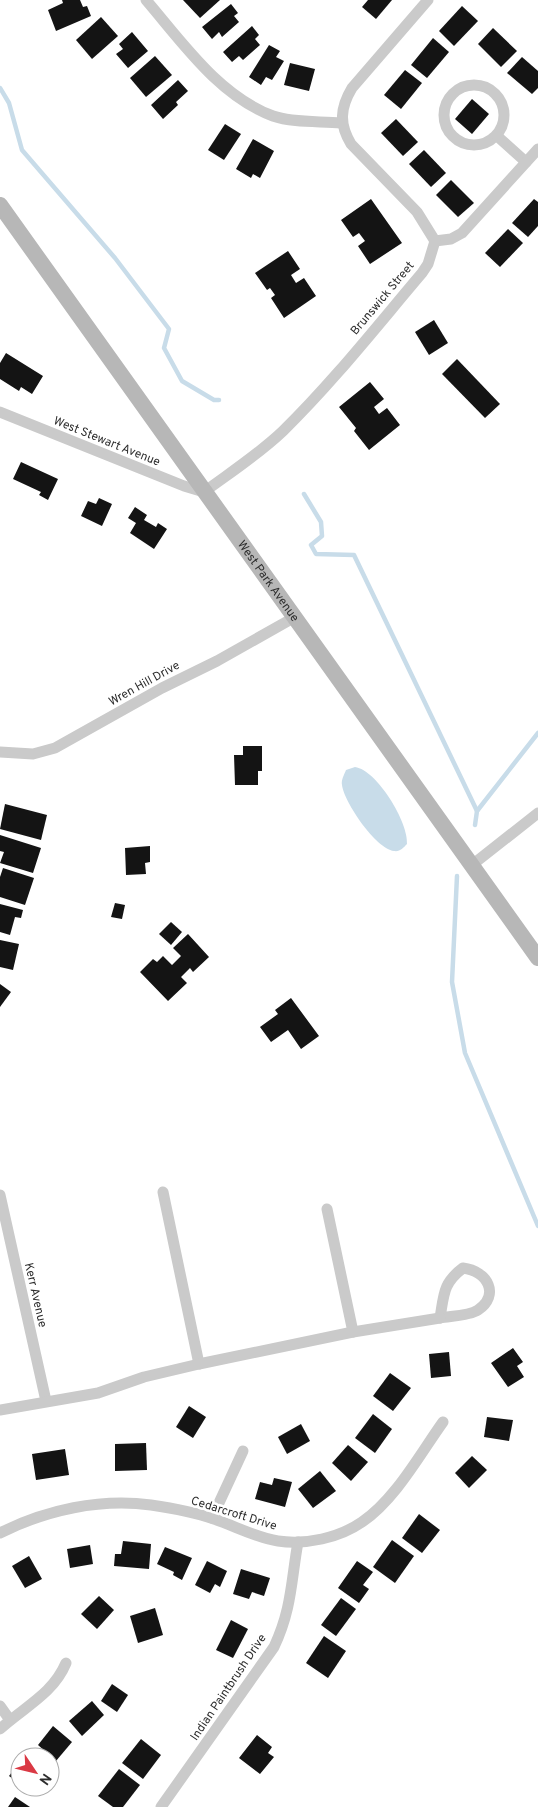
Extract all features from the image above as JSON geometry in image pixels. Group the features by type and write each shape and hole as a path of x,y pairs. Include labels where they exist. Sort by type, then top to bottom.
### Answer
{"main road":[{"name":"West Park Avenue","path":"0,205 538,958"}],"street":[{"path":"146,0 202,65 242,101 274,116 342,122"},
{"path":"428,0 352,88 345,99 342,122 344,132 351,144 417,212 435,241 451,239 462,233 538,149"},
{"path":"480,85 496,93 504,109 502,127 497,136 482,144 473,146 464,144 450,133 445,125 444,107 454,92 462,87 480,85"},
{"path":"497,136 526,162"},
{"name":"Brunswick Street","path":"204,492 251,458 282,432 313,399 422,273 428,264 435,241"},
{"name":"West Stewart Avenue","path":"0,412 184,486 204,492"},
{"name":"Wren Hill Drive","path":"0,752 33,754 56,748 162,688 295,617"},
{"path":"472,865 538,813"},
{"path":"163,1192 199,1364"},
{"name":"Kerr Avenue","path":"0,1195 46,1401"},
{"path":"327,1209 353,1332"},
{"path":"0,1410 98,1393 144,1377 353,1332 440,1318 477,1312 485,1304 489,1291 487,1279 476,1270 463,1268 450,1278 444,1294 440,1318"},
{"name":"Cedarcroft Drive","path":"0,1533 45,1515 96,1504 149,1505 212,1518 277,1541 298,1542 336,1535 362,1522 387,1500 443,1422"},
{"path":"212,1518 243,1451"},
{"name":"Indian Paintbrush Drive","path":"161,1807 274,1647 291,1598 298,1542"},
{"path":"0,1729 59,1679 66,1663"},
{"path":"0,1706 10,1720"}],"water":[{"path":"355,767 364,770 373,777 382,787 397,811 403,824 407,844 400,850 394,851 387,848 370,834 348,802 342,781 346,770"}],"building":[{"path":"62,0 80,0 83,7 87,6 91,16 56,31 48,10 63,3"},
{"path":"183,0 220,0 200,18"},
{"path":"368,0 392,0 376,19 362,7"},
{"path":"231,4 238,13 234,16 239,22 222,37 219,32 212,39 202,27"},
{"path":"462,6 478,21 454,46 439,31"},
{"path":"101,17 118,36 92,59 76,40"},
{"path":"252,26 259,35 255,39 260,45 243,60 239,56 232,62 223,52"},
{"path":"493,28 517,51 501,67 478,44"},
{"path":"132,32 148,51 128,68 116,54 123,49 119,44"},
{"path":"433,38 449,52 427,78 411,65"},
{"path":"269,45 280,51 276,57 284,61 272,80 266,77 261,85 249,77"},
{"path":"155,56 172,75 146,97 130,78"},
{"path":"522,57 538,71 538,88 532,94 507,73"},
{"path":"290,63 315,69 309,91 284,85"},
{"path":"405,70 422,83 401,109 384,95"},
{"path":"178,80 188,91 176,102 178,105 163,119 151,105"},
{"path":"472,99 489,114 472,134 455,119"},
{"path":"396,119 418,142 403,156 381,133"},
{"path":"225,124 241,134 224,160 208,150"},
{"path":"253,139 274,151 260,178 253,174 251,178 236,169"},
{"path":"424,150 446,173 431,187 409,164"},
{"path":"451,180 474,203 458,217 436,195"},
{"path":"371,199 402,243 370,264 358,246 365,241 359,233 353,237 341,220"},
{"path":"534,199 538,202 538,226 528,237 512,223"},
{"path":"508,229 523,243 500,267 485,253"},
{"path":"288,251 300,269 291,275 296,283 304,278 316,296 284,318 271,298 275,295 270,288 267,290 255,273"},
{"path":"434,320 448,343 429,355 415,332"},
{"path":"6,353 43,376 32,394 21,387 19,391 0,379 0,363"},
{"path":"457,359 500,404 485,418 442,374"},
{"path":"370,382 384,399 374,407 379,414 387,408 400,425 369,450 354,431 356,428 339,407"},
{"path":"21,462 58,479 48,500 39,495 41,492 13,479"},
{"path":"99,498 112,504 102,526 81,516 88,501 96,504"},
{"path":"135,507 147,515 144,520 156,527 158,523 167,529 154,549 130,533 136,523 128,518"},
{"path":"243,746 262,746 262,771 258,771 258,785 235,785 234,755 243,755"},
{"path":"5,804 47,815 41,840 0,829"},
{"path":"0,835 41,848 33,873 0,863 4,852 0,851"},
{"path":"150,846 150,862 145,863 146,874 126,875 125,848"},
{"path":"3,868 34,878 25,905 0,897 0,877"},
{"path":"115,903 125,905 122,919 111,917"},
{"path":"0,904 23,910 21,918 15,917 10,935 0,932"},
{"path":"171,922 182,932 171,945 159,934"},
{"path":"188,934 209,957 193,972 190,968 181,977 187,983 168,1001 140,972 153,959 157,962 163,956 172,965 181,956 173,948"},
{"path":"0,940 19,944 13,970 0,967"},
{"path":"0,984 11,992 0,1007"},
{"path":"291,998 319,1036 301,1049 288,1030 271,1042 260,1027 278,1014 275,1010"},
{"path":"513,1348 523,1362 517,1366 524,1377 508,1387 491,1363"},
{"path":"449,1352 451,1376 431,1378 429,1354"},
{"path":"390,1373 411,1388 393,1411 373,1396"},
{"path":"189,1406 206,1417 193,1438 176,1427"},
{"path":"373,1414 392,1429 375,1453 355,1438"},
{"path":"487,1417 513,1420 509,1441 484,1437"},
{"path":"301,1424 310,1441 287,1454 278,1437"},
{"path":"146,1443 147,1470 115,1471 115,1444"},
{"path":"348,1445 368,1462 351,1481 332,1463"},
{"path":"65,1449 69,1475 36,1480 32,1454"},
{"path":"472,1456 487,1470 469,1488 455,1473"},
{"path":"320,1471 336,1491 313,1508 298,1489"},
{"path":"274,1478 292,1482 285,1507 255,1499 260,1482 272,1485"},
{"path":"419,1514 440,1530 422,1553 402,1538"},
{"path":"392,1540 414,1556 395,1583 373,1567"},
{"path":"123,1541 151,1544 149,1569 114,1566 115,1554 121,1554"},
{"path":"90,1545 93,1564 70,1568 67,1549"},
{"path":"165,1547 192,1558 182,1580 173,1575 174,1572 157,1564"},
{"path":"29,1556 42,1579 25,1588 12,1566"},
{"path":"207,1561 227,1571 220,1587 215,1584 210,1593 195,1585"},
{"path":"357,1561 373,1572 363,1585 369,1589 359,1603 338,1588"},
{"path":"241,1569 270,1578 264,1596 252,1592 249,1599 233,1594"},
{"path":"99,1596 114,1610 97,1629 81,1614"},
{"path":"341,1598 356,1609 336,1636 321,1625"},
{"path":"155,1608 163,1635 138,1643 130,1616"},
{"path":"231,1620 248,1629 233,1658 216,1650"},
{"path":"324,1636 346,1651 328,1678 306,1663"},
{"path":"112,1684 128,1695 117,1712 101,1701"},
{"path":"92,1701 104,1715 82,1736 69,1721"},
{"path":"53,1726 72,1742 60,1756 60,1747 40,1747 38,1745"},
{"path":"257,1735 272,1747 268,1753 274,1757 260,1774 239,1758"},
{"path":"141,1739 161,1755 143,1779 122,1763"},
{"path":"119,1769 140,1785 123,1807 113,1807 98,1796"},
{"path":"15,1797 30,1807 8,1807"}],"waterway":[{"path":"0,88 9,103 22,150 115,258 169,329 164,348 182,381 214,400 219,400"},
{"path":"304,494 321,522 322,536 311,545 316,554 354,555 477,811"},
{"path":"475,825 477,811 538,733"},
{"path":"457,876 452,982 465,1053 538,1226"}]}
